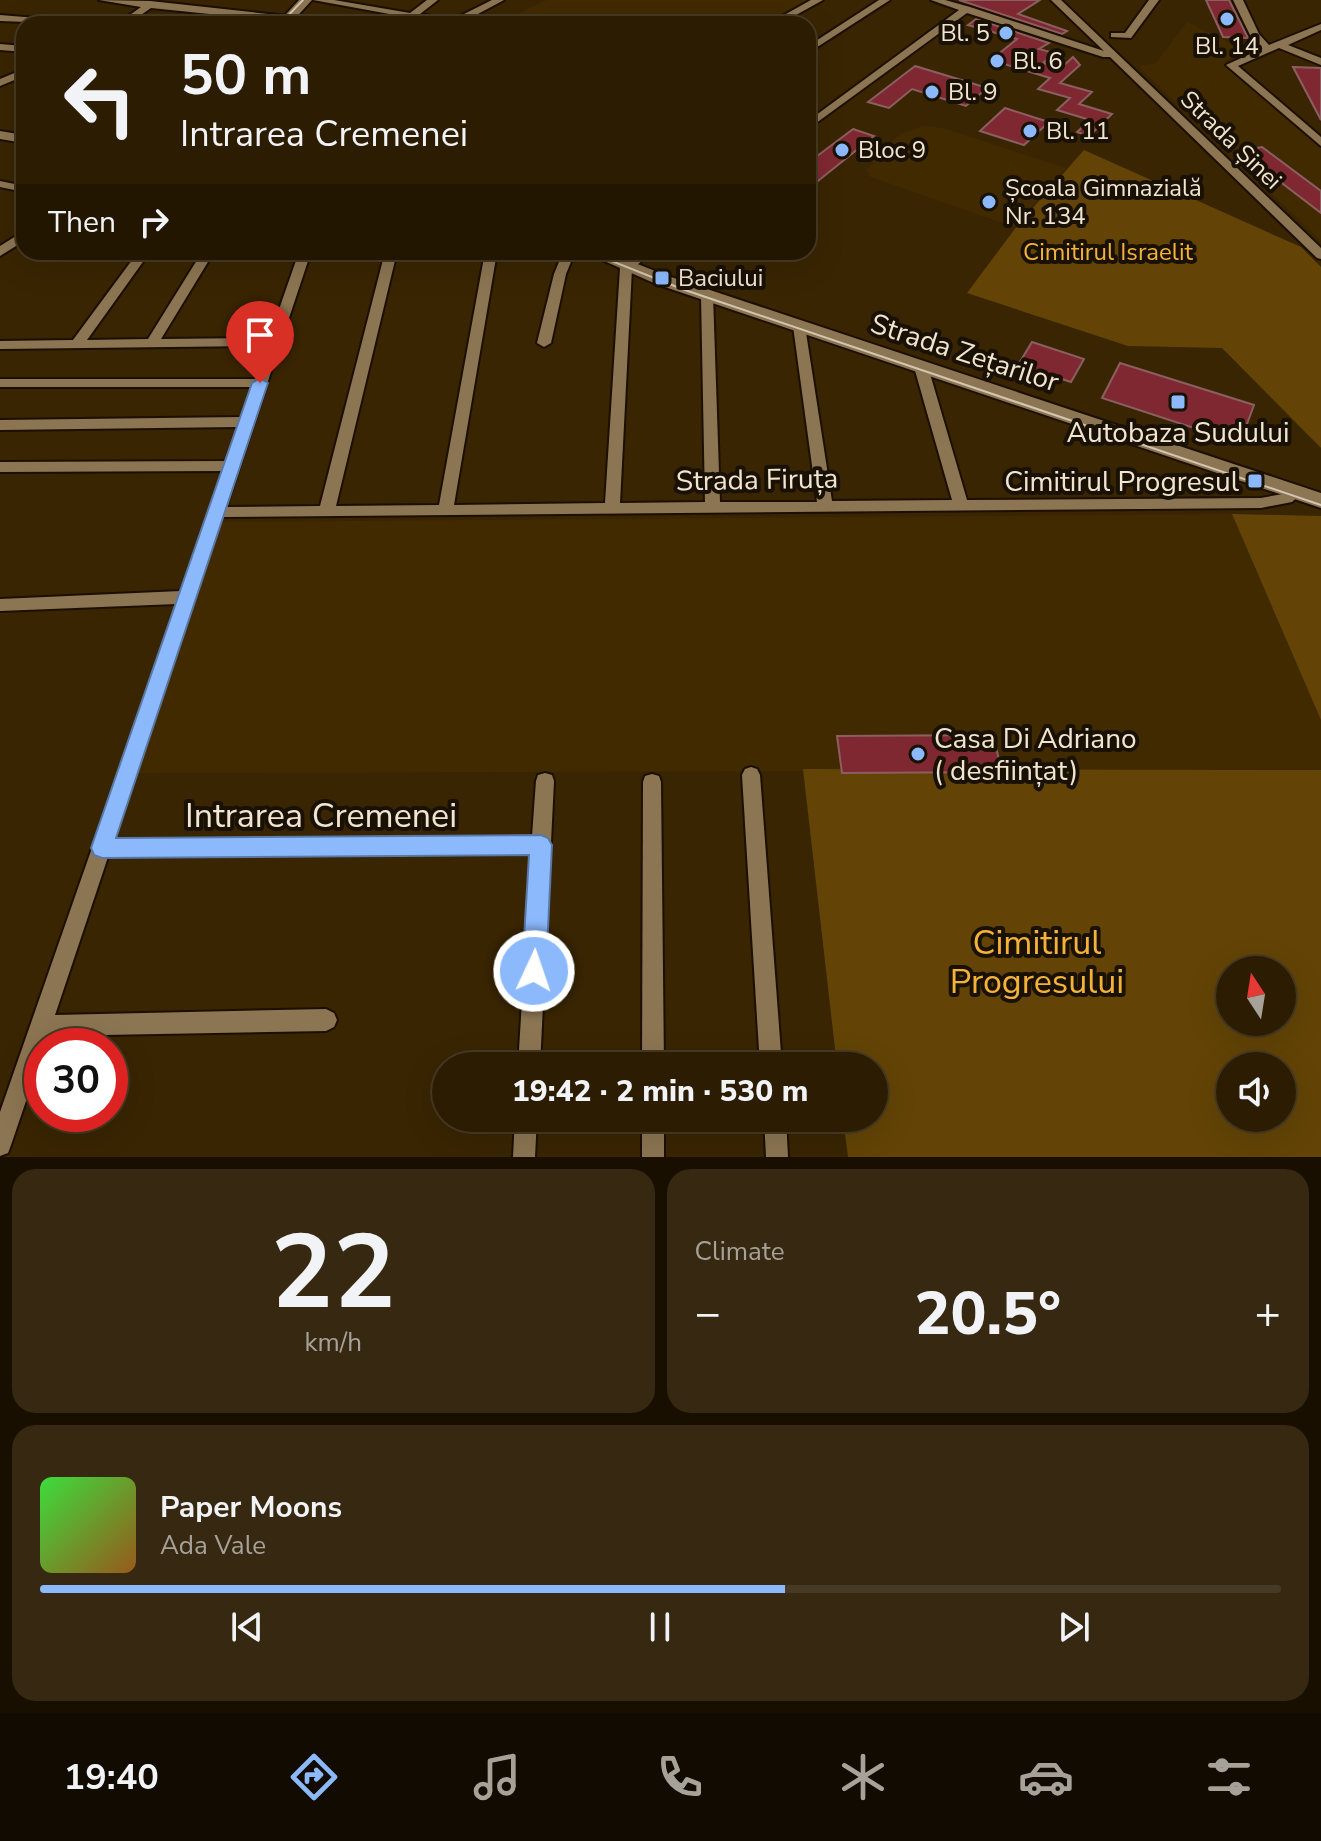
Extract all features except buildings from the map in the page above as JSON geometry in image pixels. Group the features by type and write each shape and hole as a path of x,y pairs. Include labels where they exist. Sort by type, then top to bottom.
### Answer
{"main road":[{"path":"290,16 306,0"},
{"name":"Strada Zețarilor","path":"610,260 1321,501"}],"street":[{"path":"104,0 245,16"},
{"path":"318,0 412,16 433,0"},
{"path":"470,16 499,0"},
{"path":"788,16 818,0"},
{"path":"816,45 885,0"},
{"path":"936,0 1112,56"},
{"name":"Strada Șinei","path":"1056,0 1321,255"},
{"path":"1114,35 1128,36 1154,0"},
{"path":"1238,0 1255,35 1266,48"},
{"path":"133,16 150,4"},
{"path":"816,119 967,9"},
{"path":"382,16 390,12"},
{"path":"1321,27 1231,65 1321,143"},
{"path":"1278,44 1321,62"},
{"path":"816,115 820,116"},
{"path":"77,344 138,260"},
{"path":"152,343 203,260"},
{"path":"0,1145 302,260"},
{"path":"327,510 389,260"},
{"path":"446,508 490,260"},
{"path":"544,343 566,260"},
{"path":"612,506 626,267 636,260"},
{"path":"707,295 713,506"},
{"path":"799,326 825,505"},
{"path":"0,345 273,342"},
{"path":"921,367 961,504"},
{"path":"0,383 260,383"},
{"path":"0,425 246,422"},
{"path":"0,467 232,466"},
{"name":"Strada Firuța","path":"216,512 612,506 1261,503 1287,498 1296,492"},
{"path":"0,605 186,597"},
{"path":"751,775 770,1052"},
{"path":"530,1052 545,781"},
{"path":"652,782 653,1052"},
{"name":"Intrarea Cremenei","path":"102,848 541,845"},
{"path":"41,1026 326,1020"},
{"path":"524,1157 525,1132"},
{"path":"653,1132 653,1157"},
{"path":"776,1132 777,1157"}],"shaded area":[{"path":"546,0 810,0 781,16 514,16"},
{"path":"1187,22 1246,51 1226,61 1225,66 1321,146 1321,241 1138,66 1156,63"},
{"name":"Școala Gimnazială Nr. 134","path":"923,126 943,128 1066,168 1014,227 868,176 870,173 864,171 874,163 868,160 901,134"},
{"path":"1232,514 1321,720 1321,770 120,773 208,522"}],"green space":[{"name":"Cimitirul Israelit","path":"1084,150 1301,247 1321,267 1321,448 1222,348 1128,346 967,293 1017,226"},
{"path":"1232,514 1321,516 1321,720"},
{"name":"Cimitirul Progresului","path":"803,769 1321,770 1321,1157 848,1157 845,1132 888,1132 888,1052 835,1052"}],"tram line":[{"path":"288,16 303,0"},
{"path":"609,260 682,289 1321,505"}],"place":[{"name":"Bl. 14","path":"1227,19"},
{"name":"Bl. 5","path":"1006,33"},
{"name":"Bl. 6","path":"997,61"},
{"name":"Bl. 9","path":"932,92"},
{"name":"Bl. 11","path":"1030,131"},
{"name":"Bloc 9","path":"842,150"},
{"name":"Școala Gimnazială Nr. 134","path":"989,202"},
{"name":"Baciului","path":"662,278"},
{"name":"Autobaza Sudului","path":"1178,402"},
{"name":"Cimitirul Progresul","path":"1255,481"},
{"name":"Casa Di Adriano ( desființat)","path":"918,754"}],"route":[{"path":"260,383 102,848 541,845 534,971"}]}
